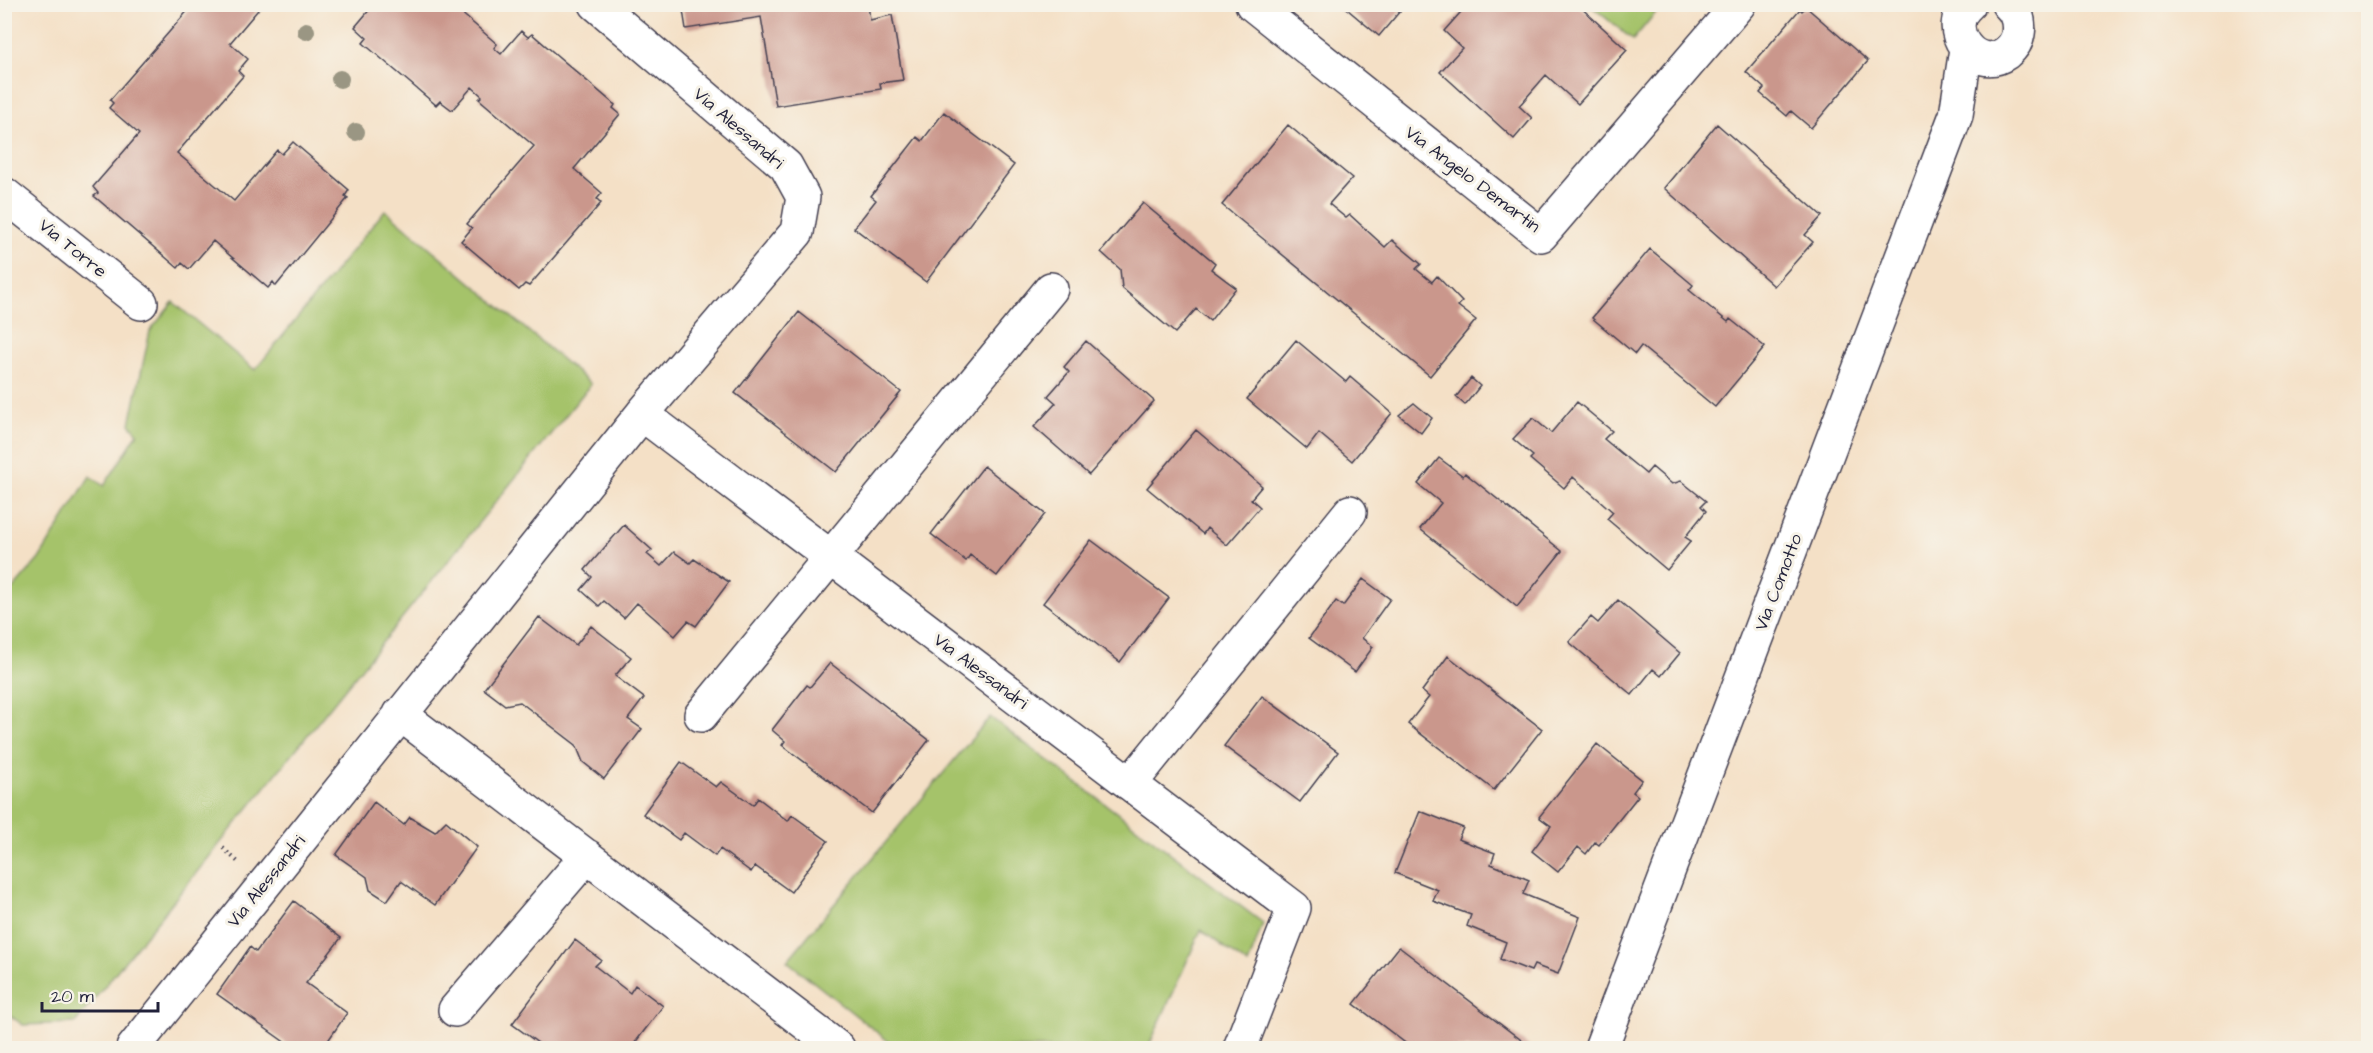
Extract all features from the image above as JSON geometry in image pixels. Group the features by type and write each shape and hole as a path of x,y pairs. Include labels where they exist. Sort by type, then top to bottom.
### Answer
{"street":[{"name":"Via Alessandri","path":"133,1048 642,414 797,232 803,197 786,166 596,4"},
{"name":"Via Angelo Demartin","path":"1252,4 1541,236 1739,4"},
{"name":"Via Comotto","path":"1600,1048 1956,115 2018,38 2019,28 2012,6"},
{"name":"Via Comotto","path":"1956,115 1960,20"},
{"path":"1960,20 1975,56 1985,58 2003,55"},
{"name":"Via Torre","path":"4,194 141,303"},
{"path":"701,715 1051,289"},
{"name":"Via Alessandri","path":"642,414 1294,908 1240,1048"},
{"path":"1130,783 1350,512"},
{"path":"400,714 838,1048"},
{"path":"455,1010 586,855"}],"green space":[{"path":"1590,5 1662,5 1633,40"},
{"path":"385,210 591,384 75,1023 23,1025 4,1011 5,598 39,559 90,476 104,486 138,433 130,424 150,331 173,302 255,370"},
{"path":"990,717 1263,923 1248,965 1201,930 1148,1048 897,1048 787,961"}],"building":[{"path":"186,4 263,4 230,43 248,59 238,71 243,76 177,153 234,201 277,150 282,154 293,142 349,190 345,196 348,198 276,286 273,282 268,288 213,241 189,269 182,263 178,268 94,196 98,193 93,187 139,134 109,108 113,103 110,100 190,8"},
{"path":"366,4 451,4 497,44 494,48 501,54 521,31 528,37 532,34 615,105 613,108 620,114 574,169 602,193 597,199 601,203 529,286 525,284 519,290 461,241 472,228 467,224 534,146 479,99 482,96 472,87 452,110 440,101 436,105 363,43 367,38 355,27 371,8"},
{"path":"682,4 868,4 870,20 892,15 903,80 880,83 881,89 776,106 761,17 686,29"},
{"path":"1341,4 1406,4 1379,36"},
{"path":"1468,4 1577,4 1627,50 1578,104 1546,75 1519,106 1532,118 1514,139 1440,72 1462,48 1444,31"},
{"path":"1806,7 1868,61 1811,128 1791,111 1787,116 1760,93 1764,88 1746,72 1800,9 1802,11"},
{"path":"944,112 1014,165 926,282 854,228 876,200 871,196 917,137 922,141"},
{"path":"1717,124 1822,216 1805,235 1813,242 1774,286 1664,188"},
{"path":"1288,125 1352,178 1329,204 1346,218 1350,215 1385,247 1392,240 1421,264 1416,269 1432,282 1437,276 1462,302 1458,306 1476,320 1430,376 1222,205"},
{"path":"1143,203 1215,263 1211,269 1236,288 1210,321 1196,309 1175,333 1122,288 1120,269 1101,252"},
{"path":"1650,249 1693,285 1689,290 1728,322 1730,319 1765,347 1715,407 1641,346 1635,354 1592,318"},
{"path":"799,312 901,392 836,472 735,393"},
{"path":"1296,340 1346,382 1350,377 1392,413 1352,461 1319,433 1307,449 1247,399"},
{"path":"1086,341 1154,401 1089,475 1034,427 1056,403 1048,396 1069,372 1064,367"},
{"path":"1471,378 1480,386 1465,405 1456,397"},
{"path":"1577,402 1612,431 1604,439 1646,474 1652,467 1672,484 1681,481 1706,501 1701,506 1706,511 1685,537 1691,541 1667,570 1607,519 1613,512 1573,477 1564,488 1530,459 1533,456 1513,439 1533,418 1551,433"},
{"path":"1414,403 1432,418 1421,433 1399,415"},
{"path":"1196,430 1262,486 1251,499 1260,507 1227,545 1207,528 1203,534 1147,488"},
{"path":"1439,458 1463,476 1465,473 1562,551 1517,607 1420,529 1441,503 1418,484"},
{"path":"984,466 1045,514 997,576 970,555 966,561 931,534"},
{"path":"624,525 652,550 647,554 661,566 674,552 690,563 694,559 729,582 696,626 688,621 675,636 637,603 624,618 604,601 599,606 581,590 592,577 585,570"},
{"path":"1091,540 1169,598 1120,662 1043,603"},
{"path":"1363,579 1390,599 1362,638 1373,647 1355,672 1309,638 1336,601 1343,606"},
{"path":"1618,600 1680,653 1661,676 1653,669 1632,695 1569,642 1591,617 1598,623"},
{"path":"539,617 576,645 591,626 631,657 615,676 644,698 628,719 642,729 604,779 583,762 576,745 520,702 505,705 484,689"},
{"path":"1448,656 1542,729 1494,790 1408,724 1429,697 1422,691"},
{"path":"830,663 929,740 872,813 782,745 785,741 772,730 807,685 810,687"},
{"path":"1262,696 1338,752 1300,802 1224,746"},
{"path":"1597,744 1642,780 1633,792 1638,796 1599,845 1595,842 1586,854 1578,847 1558,872 1532,851 1551,826 1539,817"},
{"path":"681,762 716,787 721,782 753,805 758,798 788,821 792,815 828,841 791,892 755,866 751,872 720,849 715,856 684,833 679,840 643,814"},
{"path":"374,802 404,825 410,817 435,832 446,821 477,847 435,905 401,881 387,901 370,890 367,877 336,855"},
{"path":"1420,811 1463,828 1458,839 1495,853 1491,864 1529,880 1523,894 1580,917 1558,974 1534,965 1531,971 1500,959 1506,942 1467,926 1471,915 1433,901 1438,890 1395,873"},
{"path":"294,901 341,938 306,983 347,1013 323,1048 293,1048 217,994 250,947 256,952"},
{"path":"575,940 601,960 595,966 630,993 635,985 663,1006 631,1048 545,1048 512,1024"},
{"path":"1399,947 1529,1046 1528,1048 1412,1048 1354,1004"}]}
